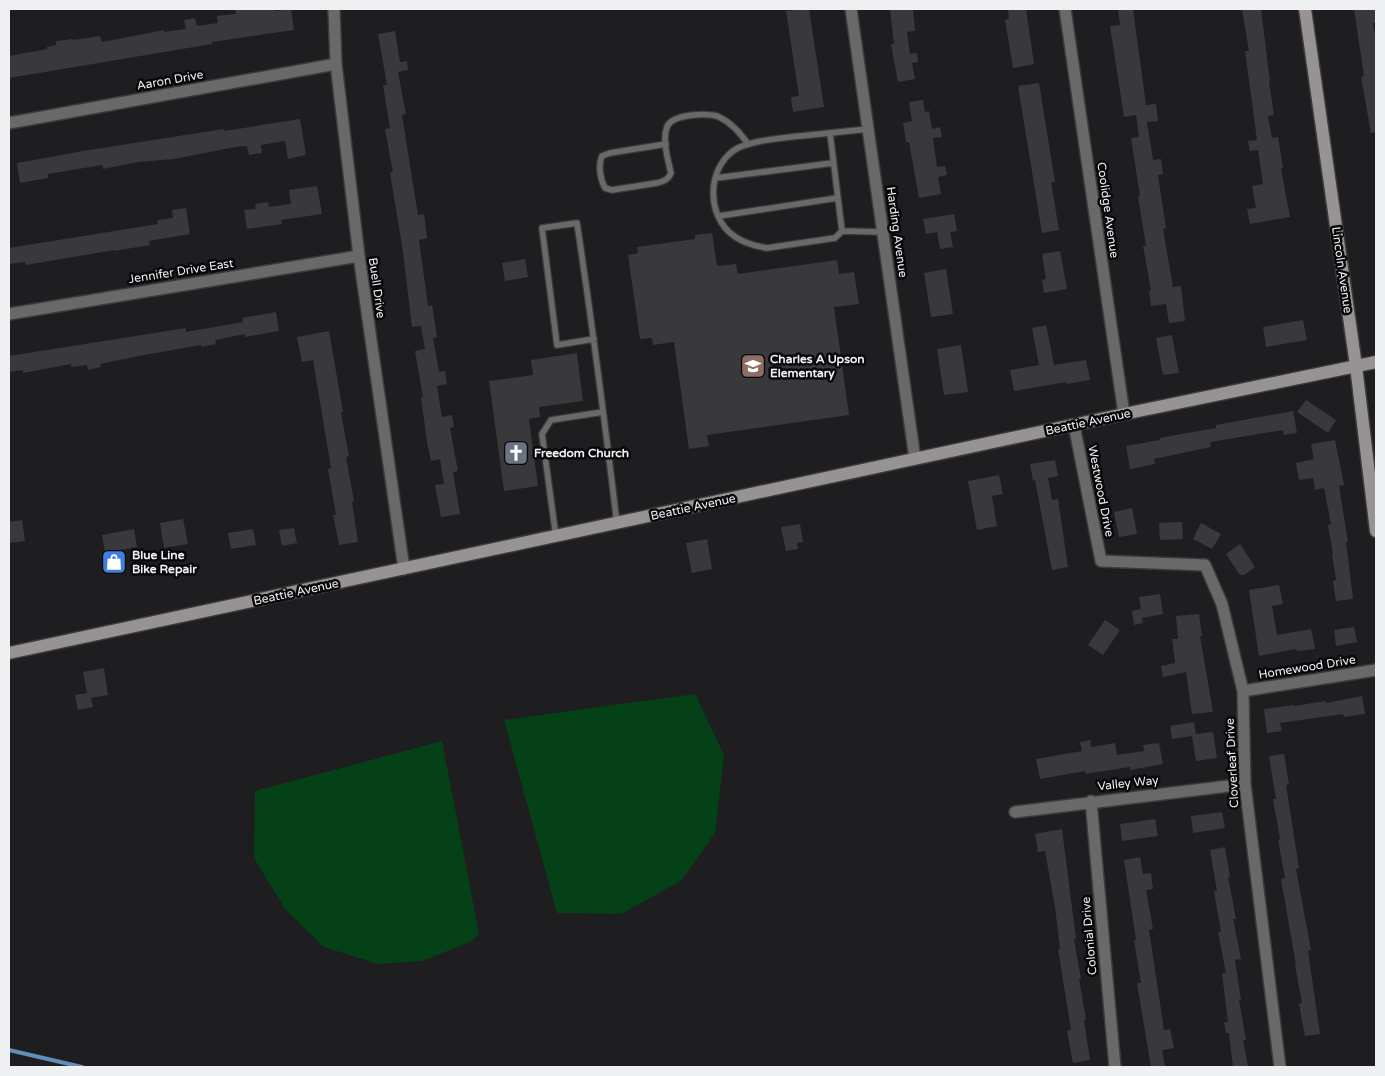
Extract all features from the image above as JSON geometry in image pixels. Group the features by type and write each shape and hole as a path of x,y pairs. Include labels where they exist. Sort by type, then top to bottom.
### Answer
{"street":[{"name":"Buell Drive","path":"334,9 336,64 359,256 404,569"},
{"name":"Harding Avenue","path":"851,9 915,459"},
{"name":"Coolidge Avenue","path":"1065,9 1124,414"},
{"name":"Lincoln Avenue","path":"1305,9 1356,366 1376,531"},
{"name":"Aaron Drive","path":"9,123 336,64"},
{"name":"Jennifer Drive East","path":"9,314 359,256"},
{"name":"Beattie Avenue","path":"9,653 1124,414 1376,362"},
{"name":"Westwood Drive","path":"1074,426 1101,561"},
{"name":"Cloverleaf Drive","path":"1101,561 1205,565 1222,604 1243,691 1245,784 1280,1067"},
{"name":"Homewood Drive","path":"1243,691 1376,670"},
{"name":"Valley Way","path":"1015,812 1090,801 1245,784"},
{"name":"Colonial Drive","path":"1090,801 1115,1067"}],"lane":[{"path":"666,144 602,156 599,163 605,188 612,190 664,181 669,178 666,129 669,122 676,118 702,115 716,116 730,123 748,144"},
{"path":"868,129 748,144 734,150 720,164 713,190 714,203 718,216 729,232 744,243 756,247 767,248 835,238 842,231 882,232"},
{"path":"830,133 842,231"},
{"path":"716,178 833,163"},
{"path":"718,216 837,198"},
{"path":"594,339 557,345 542,228 577,223 594,339 616,524"},
{"path":"556,537 542,434 551,420 603,412"}],"green space":[{"path":"695,694 724,755 715,833 682,880 621,914 557,913 504,720"},
{"path":"442,741 479,934 470,942 422,961 378,964 324,947 285,909 254,858 255,791"}],"building":[{"path":"235,9 275,9 275,11 291,9 294,30 212,42 212,44 9,78 9,56 47,49 47,47 56,45 56,41 100,36 102,42 164,30 164,32 186,29 184,20 195,18 197,26 218,23 217,16 236,14"},
{"path":"809,9 824,107 793,112 791,97 799,96 786,11"},
{"path":"890,9 913,9 915,31 907,32 910,54 917,53 918,62 912,63 915,79 898,82 891,44 894,44"},
{"path":"1008,9 1026,9 1034,64 1013,68 1005,20 1009,19"},
{"path":"1118,9 1133,9 1146,105 1156,104 1158,121 1147,122 1153,160 1161,159 1163,174 1158,175 1166,228 1163,229 1173,287 1181,286 1185,321 1169,323 1166,304 1151,306 1149,291 1151,290 1143,246 1146,246 1131,138 1139,137 1136,115 1124,117 1110,26 1120,25"},
{"path":"1242,9 1261,9 1274,115 1268,116 1272,138 1278,137 1283,168 1281,169 1290,217 1250,224 1247,209 1256,208 1252,186 1263,184 1258,150 1250,151 1248,141 1257,140 1245,51 1249,51"},
{"path":"1354,9 1376,9 1376,23 1373,23 1376,40 1376,132 1371,133 1361,77 1364,76"},
{"path":"395,31 400,62 407,61 408,70 398,72 406,114 402,115 418,215 424,214 427,238 419,240 428,306 432,305 437,337 433,338 439,372 445,371 447,384 437,386 442,417 452,415 454,427 450,428 458,471 453,472 460,514 441,517 435,485 444,484 440,459 431,461 415,351 425,349 421,326 412,327 403,252 390,173 393,172 385,129 390,128 383,85 387,85 378,34"},
{"path":"1039,83 1055,182 1051,182 1059,230 1042,233 1018,86"},
{"path":"923,100 925,112 929,111 932,129 940,127 942,137 933,138 937,167 945,166 947,175 938,177 941,194 919,198 909,142 906,142 903,123 912,121 909,102"},
{"path":"300,119 306,155 288,159 285,141 261,145 262,153 249,155 247,146 235,147 174,159 138,162 103,169 102,165 48,174 48,178 20,183 17,163 224,129 225,131"},
{"path":"317,186 322,214 281,220 282,224 247,229 244,210 256,209 255,204 268,202 269,207 291,204 289,190"},
{"path":"186,208 190,234 149,241 150,245 114,251 26,265 25,262 9,264 9,248 158,224 157,220 173,218 172,210"},
{"path":"954,214 957,231 950,232 953,247 940,249 937,232 926,234 923,219"},
{"path":"712,233 717,266 736,264 738,274 837,260 839,274 854,272 859,304 834,307 849,415 707,435 709,446 689,449 674,342 653,345 652,338 640,339 628,255 638,253 637,247 695,239 695,235"},
{"path":"1060,251 1067,289 1044,293 1042,280 1046,279 1042,254"},
{"path":"525,259 528,277 505,281 502,263"},
{"path":"946,269 953,314 931,317 924,273"},
{"path":"276,312 279,331 245,337 245,334 215,340 216,344 144,355 100,364 101,367 88,370 87,365 71,367 71,364 23,373 23,370 9,372 9,356 186,328 186,332 243,322 242,318"},
{"path":"1303,320 1307,340 1266,347 1263,327"},
{"path":"1046,325 1054,365 1086,360 1090,380 1014,391 1010,370 1039,365 1032,328"},
{"path":"329,331 343,412 341,413 349,456 346,457 354,501 352,502 358,542 339,545 333,515 336,515 328,469 331,468 313,360 302,362 297,337"},
{"path":"1172,335 1179,373 1163,375 1156,338"},
{"path":"961,345 968,392 944,395 937,349"},
{"name":"Freedom Church","path":"577,353 583,401 539,407 540,417 529,419 538,486 504,491 489,381 533,375 531,360"},
{"path":"1306,400 1336,420 1328,433 1297,412"},
{"path":"1293,411 1297,433 1284,435 1283,430 1210,442 1211,447 1154,459 1155,464 1130,469 1126,446 1216,428 1216,425"},
{"path":"1335,440 1344,485 1339,486 1348,542 1346,542 1353,599 1336,601 1333,581 1336,580 1328,525 1331,524 1324,488 1315,490 1313,478 1299,480 1296,463 1314,459 1311,444"},
{"path":"1055,460 1058,476 1048,478 1052,500 1058,499 1068,567 1052,570 1035,480 1033,481 1030,464"},
{"path":"999,475 1003,494 992,496 997,526 977,530 968,481"},
{"path":"1132,508 1137,534 1119,537 1114,512"},
{"path":"183,519 188,544 164,548 160,523"},
{"path":"22,520 25,541 9,543 9,522"},
{"path":"1182,522 1183,539 1160,540 1159,523"},
{"path":"1201,523 1221,534 1212,549 1193,539"},
{"path":"800,524 803,542 797,543 798,549 786,551 781,527"},
{"path":"294,528 297,543 282,546 279,530"},
{"path":"134,529 137,547 105,553 102,535"},
{"path":"253,529 256,545 231,549 228,533"},
{"path":"707,539 712,569 692,573 686,543"},
{"path":"1240,544 1255,567 1244,575 1240,575 1226,554"},
{"path":"1279,585 1283,604 1272,606 1277,635 1311,629 1315,649 1297,651 1296,649 1259,656 1249,590"},
{"path":"1160,594 1163,614 1142,618 1143,623 1134,625 1132,611 1141,609 1139,597"},
{"path":"1199,614 1202,636 1200,636 1213,712 1192,714 1186,672 1163,677 1161,666 1175,663 1172,639 1178,639 1176,616"},
{"path":"1105,620 1120,630 1103,655 1088,645"},
{"path":"1354,627 1357,642 1336,646 1334,630"},
{"path":"104,668 108,695 91,698 93,707 78,710 75,695 87,693 83,672"},
{"path":"1362,696 1365,714 1344,717 1343,714 1280,723 1282,731 1267,733 1264,709 1326,701 1326,703"},
{"path":"1194,722 1196,734 1213,732 1217,758 1196,761 1192,736 1172,739 1170,726"},
{"path":"1090,740 1091,747 1115,743 1117,755 1144,751 1143,745 1159,743 1163,764 1130,770 1130,767 1085,774 1085,771 1040,779 1036,759 1082,751 1080,742"},
{"path":"1284,754 1289,784 1286,785 1299,868 1296,869 1311,950 1308,951 1320,1034 1305,1036 1299,1004 1302,1003 1281,879 1285,878 1278,840 1280,839 1273,799 1276,799 1269,756"},
{"path":"1222,812 1225,828 1193,833 1191,816"},
{"path":"1155,819 1158,836 1122,841 1120,824"},
{"path":"1062,829 1090,1060 1073,1063 1067,1031 1071,1030 1058,949 1060,949 1055,907 1045,851 1038,852 1035,834"},
{"path":"1225,847 1230,877 1228,877 1236,919 1233,919 1241,959 1235,960 1246,1040 1243,1040 1248,1067 1233,1067 1229,1033 1226,1033 1224,1022 1228,1022 1222,973 1226,973 1218,932 1221,932 1210,850"},
{"path":"1140,857 1143,874 1151,873 1153,889 1146,890 1153,929 1149,930 1164,1030 1170,1029 1174,1048 1162,1050 1165,1067 1151,1067 1137,983 1141,983 1124,860"}],"waterway":[{"path":"9,1050 82,1067"}],"place":[{"name":"Charles A Upson Elementary","path":"753,366"},
{"name":"Freedom Church","path":"516,453"},
{"name":"Blue Line Bike Repair","path":"114,562"}]}
